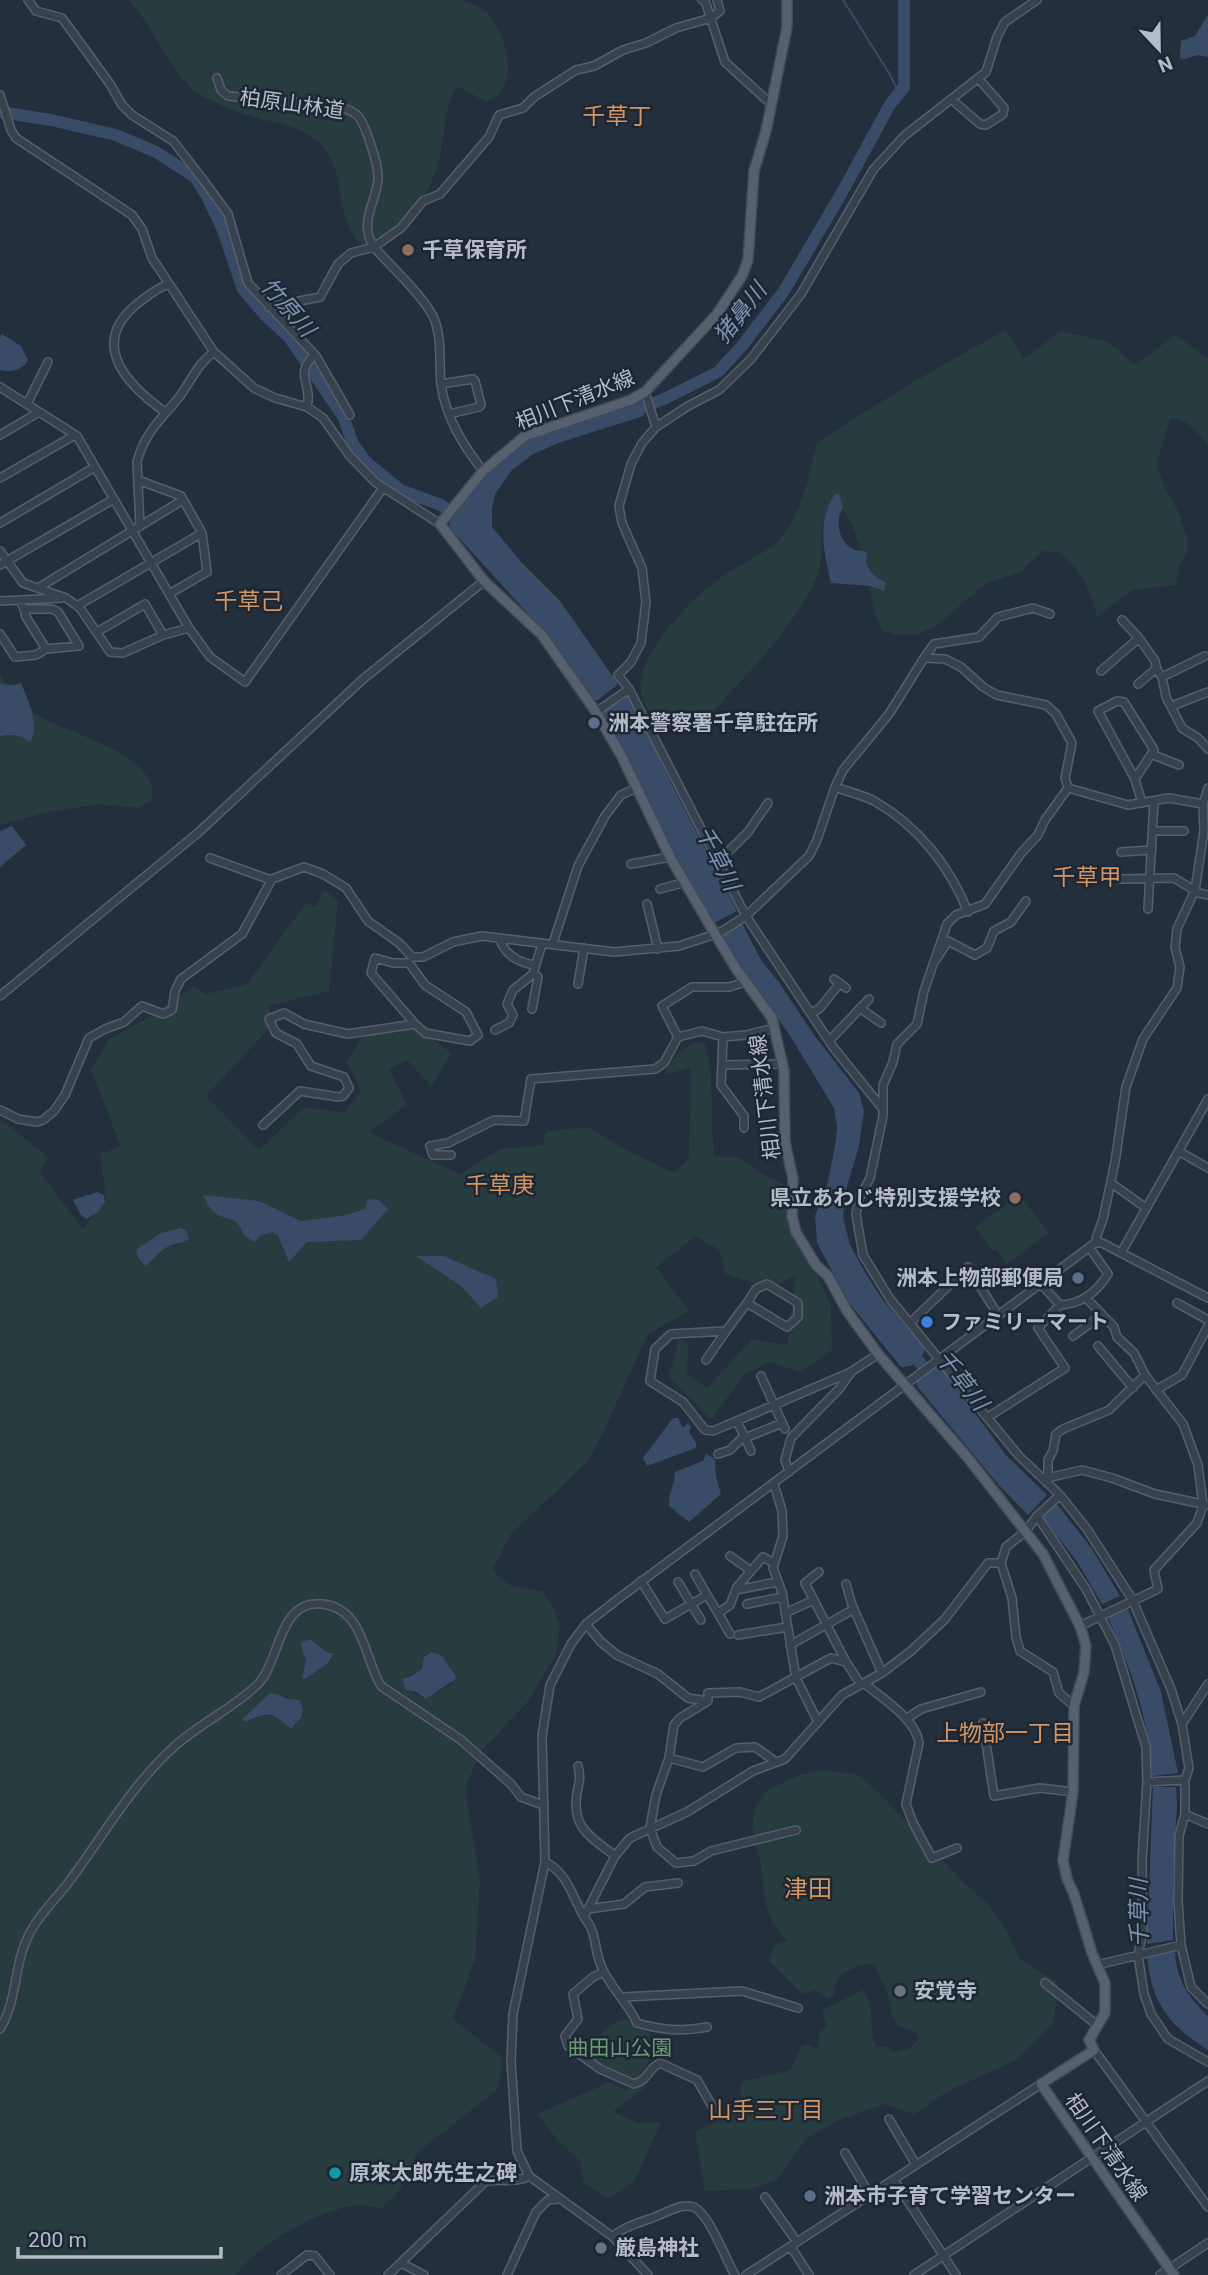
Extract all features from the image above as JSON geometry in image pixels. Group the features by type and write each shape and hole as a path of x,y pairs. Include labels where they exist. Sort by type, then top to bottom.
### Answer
{"main road":[{"name":"相川下清水線","path":"787,0 787,27 754,172 748,260 742,276 717,314 646,395 526,436 483,471 442,522 484,581 542,635 596,712 670,857 746,982 772,1018 783,1064 785,1142 793,1179 792,1216 796,1232 878,1354 1043,1554 1080,1626 1086,1646 1084,1672 1074,1706 1073,1792 1063,1860 1067,1879 1105,1983 1106,2005 1105,2013 1089,2040 1094,2050 1041,2084 1172,2272"}],"street":[{"path":"28,0 36,11 62,18 122,105 132,115 173,141 228,214 248,283 312,356 316,356 350,415"},
{"path":"702,0 705,1 725,62 771,104"},
{"path":"269,307 320,297 338,264 358,250 374,247 401,228 423,201 440,194 489,137 499,115 523,108 534,97 576,70 594,66 623,50 646,43 676,28 711,18 720,11 717,0"},
{"path":"883,1108 830,1041 744,917 629,689 618,676 631,662 641,643 646,586 639,559 622,523 619,506 636,454 655,424 719,390 751,359 801,294 873,170 904,136 986,72 996,37 1005,22 1037,0"},
{"name":"柏原山林道","path":"217,78 221,90 228,96 339,106 359,117 379,175 366,220 368,235 374,247 434,319 441,384 449,414 458,435 483,471"},
{"path":"951,99 981,124 986,125 1003,114 1004,108 978,78"},
{"path":"0,95 16,138 132,215 142,229 152,258 214,352 254,388 275,398 307,407 323,418 350,457 383,488 442,522"},
{"path":"164,412 139,394 122,371 113,344 119,324 128,312 156,288 169,284"},
{"path":"136,529 139,453 156,422 180,396 204,359 214,352"},
{"path":"307,407 310,393 304,378 305,365 312,356"},
{"path":"27,404 48,362"},
{"path":"441,384 473,379 475,382 481,405 449,414"},
{"path":"0,387 75,435 114,499 136,529 151,563 189,628 210,657 245,682 383,488"},
{"path":"646,395 655,424"},
{"path":"0,435 39,412"},
{"path":"0,478 75,435"},
{"path":"0,523 95,467"},
{"path":"138,480 181,496 202,533 207,572 169,594"},
{"path":"3,564 114,499"},
{"path":"38,588 183,500"},
{"path":"77,606 202,533"},
{"path":"0,551 3,564 23,583 66,598 77,606 110,652 123,653 163,635 189,628"},
{"path":"0,996 199,831 362,680 484,581"},
{"path":"0,601 66,598"},
{"path":"20,600 26,617 46,649"},
{"path":"97,632 145,604 163,635"},
{"path":"0,1110 18,1119 37,1122 54,1111 65,1095 89,1038 124,1022 142,1006 163,1014 172,1010 175,990 181,979 242,933 271,880 304,867 323,874 346,888 368,921 399,943 410,960 425,985 466,1013 478,1035 470,1041 425,1033 371,973 375,958 393,963 410,960 423,957 453,942 482,936 614,952 680,946 717,934 744,917 808,856 817,840 835,787 851,759 890,714 934,644 979,637 998,617 1033,608 1049,614"},
{"path":"0,634 15,657 36,655 46,649 79,646 58,612 52,609 24,609"},
{"path":"1122,620 1155,661 1163,677 1166,697 1182,728 1198,738 1208,749"},
{"path":"1101,671 1139,639"},
{"path":"1163,677 1205,656"},
{"path":"924,658 945,659 961,667 983,687 997,695 1046,705 1061,721 1072,743 1065,778 1068,788"},
{"path":"1138,684 1157,668"},
{"path":"596,712 629,689"},
{"path":"1172,706 1208,692"},
{"path":"1088,715 1117,701 1124,702 1154,750 1135,779"},
{"path":"1098,711 1135,779 1142,803"},
{"path":"1151,754 1178,765"},
{"path":"835,787 874,800 909,825 939,859 959,890 968,912"},
{"path":"554,943 571,884 594,836 621,795 637,788"},
{"path":"1068,788 1128,805 1174,798 1206,807"},
{"path":"1068,788 1045,820 1038,835 1022,852 985,904 956,915 947,924 933,962 917,1024 896,1047 883,1085 883,1116 870,1178 859,1199 856,1214 863,1255 890,1299 1019,1455 1060,1495 1087,1529 1132,1599 1166,1677 1181,1724 1189,1768 1185,1780 1185,1814 1179,1836 1178,1901 1181,1945 1191,1987 1208,2004"},
{"path":"1208,788 1195,890 1177,929 1175,947 1180,967 1177,988 1143,1039 1124,1091 1122,1120 1111,1182 1096,1238 1098,1242 1208,1298"},
{"path":"1148,909 1154,802"},
{"path":"718,862 748,832 768,803"},
{"path":"1154,831 1184,831"},
{"path":"1121,852 1152,850"},
{"path":"631,864 670,857"},
{"path":"210,858 271,880"},
{"path":"1120,879 1174,878 1208,895"},
{"path":"660,889 686,882"},
{"path":"933,962 938,960 948,941 975,955 988,948 994,931 1011,922 1026,901"},
{"path":"647,904 658,949"},
{"path":"500,940 503,950 524,964 535,965"},
{"path":"495,1030 509,1023 513,1015 507,1004 513,990 533,974 542,944"},
{"path":"578,984 584,948"},
{"path":"532,1009 538,982 538,977 533,974"},
{"path":"678,1037 662,1006 692,987 729,987 746,982"},
{"path":"811,1014 820,1008 840,983"},
{"path":"830,1041 869,999"},
{"path":"860,1008 881,1023"},
{"path":"263,1125 300,1091 338,1097 343,1096 349,1088 344,1076 311,1066 297,1044 276,1032 269,1019 285,1013 304,1024 348,1034 415,1024"},
{"path":"451,1155 433,1155 430,1146 448,1143 494,1120 524,1121 531,1079 655,1069 664,1063 678,1037 702,1031 723,1037 746,1035 775,1028"},
{"path":"723,1037 721,1084 744,1116 744,1128"},
{"path":"722,1065 783,1064"},
{"path":"1121,1253 1208,1100"},
{"path":"1180,1152 1208,1168"},
{"path":"1111,1182 1146,1208"},
{"path":"648,2275 613,2237 529,2176 517,2151 511,2038 513,2014 545,1861 542,1736 550,1685 571,1644 586,1624 1098,1242"},
{"path":"988,1417 1065,1368 1038,1328 1060,1305 1072,1304 1086,1298 1108,1274 1088,1247"},
{"path":"909,1323 968,1267 998,1315"},
{"path":"1040,1283 1060,1305"},
{"path":"706,1360 756,1289 767,1284 798,1303 798,1317 786,1327 747,1304"},
{"path":"1080,1626 1132,1599 1158,1589 1154,1570 1196,1523 1206,1505 1198,1465 1183,1424 1145,1375 1134,1353 1117,1337 1114,1327 1086,1298"},
{"path":"1177,1303 1208,1320"},
{"path":"1073,1336 1102,1315"},
{"path":"1156,1390 1182,1375 1208,1326"},
{"path":"726,1331 671,1334 655,1349 650,1381 683,1402 705,1430 713,1431 851,1372 878,1354"},
{"path":"1098,1346 1133,1388"},
{"path":"789,1472 785,1460 791,1438 839,1389 851,1372"},
{"path":"1043,1479 1048,1474 1048,1460 1053,1451 1056,1434 1109,1410 1145,1375"},
{"path":"718,1454 730,1450 745,1438 783,1426 761,1376"},
{"path":"737,1421 751,1451"},
{"path":"1043,1479 1082,1471 1112,1478 1155,1494 1206,1505"},
{"path":"774,1484 782,1511 783,1536 772,1568 782,1597 796,1678 818,1722"},
{"path":"1060,1495 1035,1518 1026,1531 1006,1547 1001,1563 1012,1598 1020,1651 1053,1672 1059,1693 1074,1706"},
{"path":"1035,1518 1086,1589 1115,1645 1146,1747 1147,1782 1142,1860 1143,1930 1138,1955 1144,1994 1151,2014 1168,2039 1208,2062"},
{"path":"730,1556 751,1571"},
{"path":"718,1613 730,1605 736,1590 763,1557 774,1563"},
{"path":"584,1917 615,1856 630,1838 687,1812 753,1771 785,1759 842,1695 882,1673 911,1651 945,1619 988,1563 1001,1563"},
{"path":"819,1572 805,1583 846,1661 863,1684 914,1728 919,1743 906,1802 913,1823 932,1858 957,1848"},
{"path":"695,1574 734,1635 788,1627"},
{"path":"641,1581 665,1619 707,1595"},
{"path":"736,1590 778,1581"},
{"path":"678,1582 701,1620"},
{"path":"846,1584 882,1673"},
{"path":"747,1604 782,1597"},
{"path":"785,1613 814,1600"},
{"path":"0,2029 12,2003 20,1957 32,1928 151,1769 178,1743 258,1684 269,1668 279,1635 298,1610 321,1604 330,1605 346,1614 356,1627 382,1686 461,1740 512,1784 521,1797 543,1805"},
{"path":"790,1645 854,1609"},
{"path":"586,1624 601,1642 618,1655 659,1674 688,1698 708,1701"},
{"path":"708,1701 708,1693 740,1692 760,1697 831,1658 846,1661"},
{"path":"1181,1724 1208,1684"},
{"path":"906,1719 921,1709 981,1692"},
{"path":"708,1701 680,1718 674,1725 669,1758 656,1794 650,1828 657,1847 676,1863 694,1861 711,1851 796,1830"},
{"path":"983,1723 994,1796 1040,1787 1073,1792"},
{"path":"669,1758 703,1767 736,1748 755,1747 776,1762"},
{"path":"578,1766 581,1775 575,1805 579,1826 615,1856"},
{"path":"1147,1782 1185,1780"},
{"path":"1185,1814 1208,1824"},
{"path":"545,1861 556,1867 564,1877 590,1924 596,1955 604,1972 637,2023 664,2030 686,2031 707,2027"},
{"path":"588,1909 624,1904 645,1887 678,1883"},
{"path":"1097,1965 1181,1945"},
{"path":"604,1972 593,1977 573,1994 578,2019 565,2036 568,2046 600,2069 634,2084 643,2081 655,2065 660,2063 685,2073 696,2080 715,2111"},
{"path":"1045,1983 1097,2025"},
{"path":"622,1997 742,1991 799,2008"},
{"path":"1094,2050 1208,2207"},
{"path":"914,2275 1208,2081"},
{"path":"746,2275 1041,2084"},
{"path":"889,2119 916,2165"},
{"path":"845,2153 870,2194"},
{"path":"388,2275 486,2181 502,2178 523,2180 529,2176"},
{"path":"894,2180 956,2275"},
{"path":"765,2197 794,2244 809,2275"},
{"path":"507,2275 536,2212 548,2200 559,2199"},
{"path":"613,2237 623,2230 681,2206 694,2207 713,2229 724,2258 735,2275"},
{"path":"1160,2275 1172,2272 1208,2243"},
{"path":"281,2275 307,2255 315,2256 330,2275"},
{"path":"401,2263 424,2275"}],"green space":[{"path":"129,0 461,0 481,8 494,22 505,46 508,73 497,95 486,102 457,87 447,112 438,165 415,215 392,241 365,247 348,226 335,170 322,146 299,130 233,110 199,94 172,64"},
{"path":"1006,330 1024,359 1060,331 1107,341 1135,365 1175,335 1208,358 1208,446 1187,424 1170,418 1157,464 1188,541 1176,585 1132,590 1097,617 1092,597 1073,566 1059,552 1043,551 1019,573 986,583 935,627 915,635 894,634 883,630 877,620 858,542 846,514 839,505 830,511 822,526 817,577 789,624 766,653 704,718 678,731 657,720 643,701 641,685 653,649 680,614 710,586 781,538 800,505 817,443 910,384"},
{"path":"0,674 17,698 34,713 128,758 142,770 151,784 152,800 139,808 99,804 48,812 0,825"},
{"path":"325,890 338,901 329,991 269,1006 275,1022 206,1096 259,1150 304,1107 345,1113 361,1091 347,1062 362,1037 413,1027 452,1053 431,1086 407,1060 389,1069 407,1105 368,1132 460,1174 500,1149 542,1145 547,1131 589,1127 622,1148 674,1173 689,1158 691,1067 664,1075 679,1053 690,1045 704,1041 710,1069 715,1157 737,1157 762,1174 786,1185 792,1234 815,1270 831,1308 832,1350 800,1372 770,1362 746,1373 711,1419 669,1377 679,1338 688,1344 687,1374 707,1388 752,1339 787,1345 796,1276 768,1288 726,1274 719,1250 696,1236 656,1267 689,1311 648,1334 587,1462 510,1535 493,1569 508,1584 542,1591 553,1606 560,1625 556,1655 526,1704 482,1750 468,1781 466,1794 480,1881 475,1959 453,2019 503,2058 497,2090 417,2153 395,2196 381,2209 359,2205 327,2213 309,2221 274,2240 236,2275 0,2275 0,1119 48,1157 40,1173 83,1229 106,1199 100,1154 121,1147 91,1070 108,1040 151,1016 194,986 206,994 247,984 306,903 315,907","holes":["366,1208 361,1239 307,1242 289,1262 278,1236 272,1232 260,1236 255,1242 233,1218 282,1214 301,1221 347,1215","180,1228 184,1229 189,1239 177,1246 168,1246 145,1266 151,1240 161,1233","444,1256 495,1279 498,1297 481,1308 461,1286 418,1257","310,1639 325,1651 331,1652 331,1660 305,1679 302,1676","429,1653 453,1683 426,1699 409,1691 402,1679 422,1669 424,1657","274,1693 299,1700 303,1709 289,1728 273,1717 242,1719 269,1694"]},
{"path":"1019,1194 1049,1233 1007,1264 975,1228"},
{"path":"824,1770 859,1775 963,1882 987,1903 1007,1931 1019,1958 1058,1983 1054,2023 1017,2060 948,2091 914,2114 885,2104 839,2120 806,2139 776,2181 750,2189 705,2191 695,2132 741,2110 741,2082 791,2070 801,2046 808,2044 817,2049 820,2032 827,2026 822,2010 863,1990 870,2004 872,2032 877,2047 885,2046 894,2051 893,2053 910,2048 919,2039 917,2033 897,2025 887,1992 874,1964 842,1974 837,1980 834,1994 828,1999 816,1990 803,1994 769,1960 774,1945 787,1941 772,1922 766,1904 752,1827 755,1807 763,1795 776,1786 800,1775"},
{"name":"曲田山公園","path":"626,2019 650,2034 645,2052 650,2060 639,2077 612,2071 588,2055 602,2032 612,2024"},
{"path":"610,2082 625,2090 649,2084 613,2112 639,2123 661,2122 634,2182 609,2199 583,2182 581,2162 559,2142 537,2114"}],"water":[{"path":"1208,15 1208,57 1198,55 1180,58 1181,41 1195,36"},
{"path":"2,334 21,346 28,360 20,368 12,371 0,370"},
{"path":"641,402 644,416 561,442 533,454 511,471 495,494 492,508 492,527 523,564 560,601 618,684 598,700 592,700 543,630 449,527 451,518 486,473 525,441"},
{"path":"835,494 839,494 843,508 839,523 843,540 853,549 867,552 866,563 872,574 886,583 884,591 871,586 831,583 823,537 825,515"},
{"path":"21,683 34,721 30,742 16,736 0,736 0,684"},
{"path":"625,696 630,697 737,911 712,924 699,896 677,862 603,716 604,711"},
{"path":"12,826 26,845 0,867 0,831"},
{"path":"742,923 761,960 859,1093 864,1111 859,1146 845,1193 843,1218 850,1245 866,1274 882,1299 925,1349 922,1357 913,1365 901,1367 850,1304 817,1243 815,1216 828,1182 835,1146 837,1127 834,1108 789,1034 721,939 723,933"},
{"path":"97,1192 104,1195 105,1202 97,1213 86,1219 73,1200"},
{"path":"203,1195 259,1201 301,1221 347,1215 366,1208 367,1201 372,1199 379,1200 388,1209 361,1240 307,1242 289,1262 278,1236 272,1232 260,1236 255,1242 244,1236 235,1221 218,1215 211,1209"},
{"path":"180,1228 186,1230 189,1239 167,1247 145,1266 136,1254 137,1249 161,1233"},
{"path":"416,1256 444,1256 496,1279 498,1297 481,1308 461,1286"},
{"path":"941,1367 1005,1454 1047,1495 1028,1515 998,1484 917,1386 917,1379 931,1368"},
{"path":"673,1418 678,1418 683,1428 688,1423 696,1448 647,1466 643,1458"},
{"path":"706,1454 715,1459 721,1494 689,1522 669,1506 675,1472 703,1461"},
{"path":"1056,1503 1092,1549 1120,1596 1102,1604 1078,1563 1042,1516"},
{"path":"1127,1607 1161,1692 1178,1773 1152,1776 1143,1714 1107,1615"},
{"path":"310,1639 333,1654 328,1663 305,1679 302,1678 306,1660 300,1643"},
{"path":"432,1652 442,1656 457,1678 426,1699 416,1692 406,1690 402,1679 422,1669 424,1657"},
{"path":"269,1694 299,1700 303,1709 301,1717 291,1729 270,1715 245,1722 242,1719"},
{"path":"1153,1787 1176,1787 1173,1940 1147,1944"},
{"path":"1175,1951 1184,1987 1208,2016 1208,2050 1173,2022 1164,2011 1153,1987 1147,1955"}],"waterway":[{"path":"843,0 900,95"},
{"name":"猪鼻川","path":"629,413 718,372 742,346 784,291 889,106 904,87 904,0"},
{"name":"竹原川","path":"0,112 116,135 156,152 195,177 223,230 243,289 265,315 289,337 343,416 353,444 366,462 400,490 441,505 460,519"},
{"name":"千草川","path":"908,1348 934,1380"}],"place":[{"name":"千草保育所","path":"408,250"},
{"name":"洲本警察署千草駐在所","path":"594,723"},
{"name":"県立あわじ特別支援学校","path":"1015,1198"},
{"name":"洲本上物部郵便局","path":"1078,1278"},
{"name":"ファミリーマート","path":"927,1322"},
{"name":"安覚寺","path":"900,1991"},
{"name":"原來太郎先生之碑","path":"335,2173"},
{"name":"洲本市子育て学習センター","path":"810,2196"},
{"name":"厳島神社","path":"601,2248"}],"district":[{"name":"千草丁","path":"617,116"},
{"name":"千草己","path":"249,601"},
{"name":"千草甲","path":"1087,877"},
{"name":"千草庚","path":"500,1185"},
{"name":"上物部一丁目","path":"1005,1733"},
{"name":"津田","path":"808,1889"},
{"name":"山手三丁目","path":"766,2110"}]}
